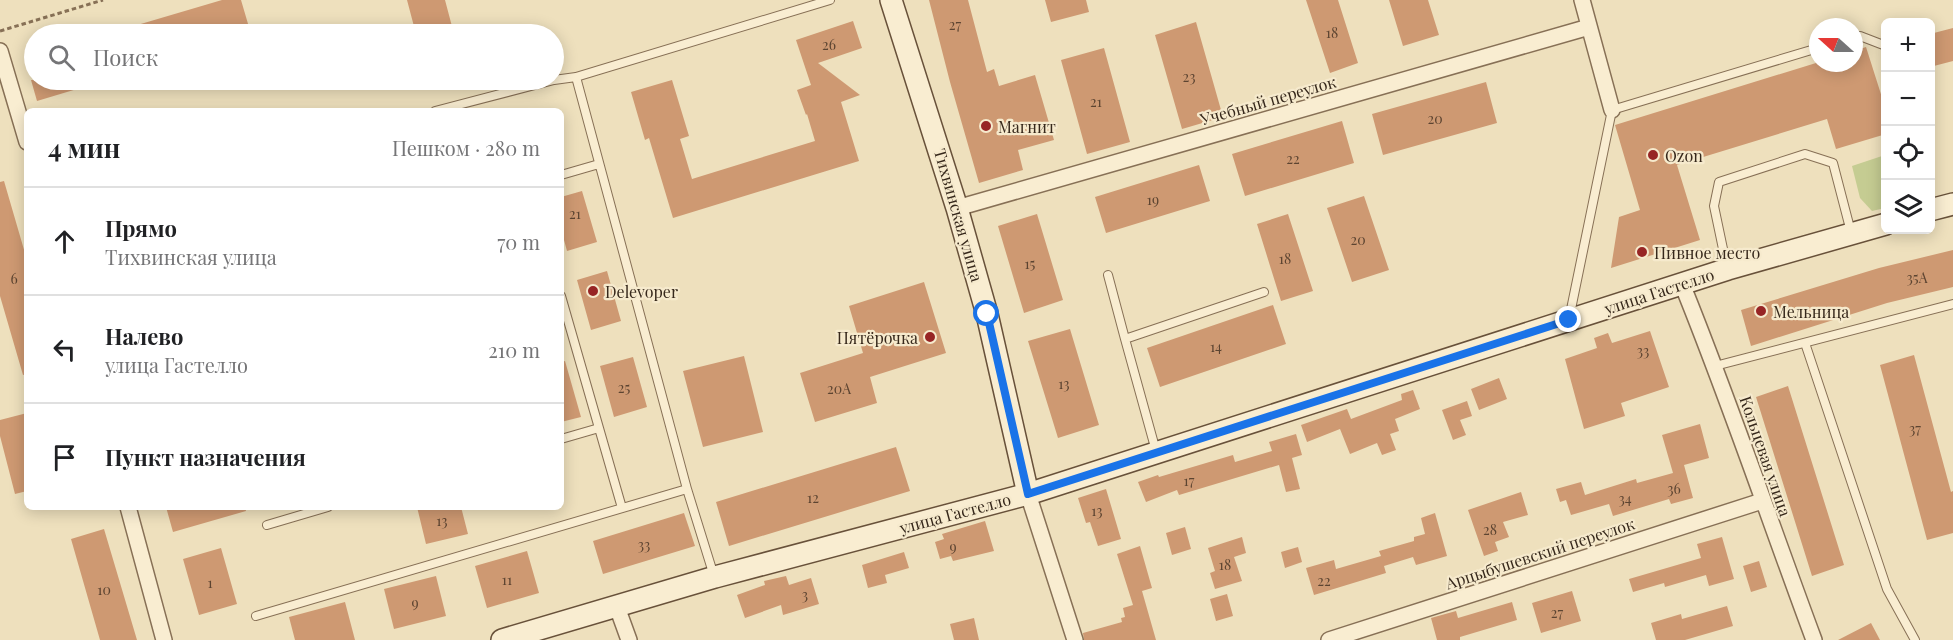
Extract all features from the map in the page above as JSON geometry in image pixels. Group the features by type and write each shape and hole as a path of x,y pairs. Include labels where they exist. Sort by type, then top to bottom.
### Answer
{"street":[{"name":"Тихвинская улица","path":"891,0 957,208 987,314 1028,494 1075,640"},
{"path":"1582,0 1612,110"},
{"name":"Учебный переулок","path":"957,208 1589,27"},
{"path":"0,51 24,132"},
{"path":"1935,208 1953,204"},
{"name":"улица Гастелло","path":"502,640 715,577 1028,494 1728,269 1881,225"},
{"name":"Кольцевая улица","path":"1682,285 1715,366 1814,640"},
{"name":"Арцыбушевский переулок","path":"1329,640 1762,501"},
{"path":"129,510 164,640"},
{"path":"617,607 629,640"}],"lane":[{"path":"564,79 576,77 830,0"},
{"path":"1863,37 1881,44"},
{"path":"1569,320 1612,110 1809,51"},
{"path":"576,77 687,489 715,577"},
{"path":"447,108 516,90"},
{"path":"1728,269 1714,206 1719,182 1805,154 1833,163 1852,234"},
{"path":"564,174 599,164"},
{"path":"1108,275 1156,451"},
{"path":"1125,339 1264,292"},
{"path":"1715,366 1953,304"},
{"path":"564,306 622,508"},
{"path":"1805,343 1887,589 1915,640"},
{"path":"564,438 599,428"},
{"path":"256,616 687,489"},
{"path":"267,525 318,510"}],"path":[{"path":"0,31 103,0"}],"green space":[{"path":"1881,156 1881,209 1872,211 1860,198 1852,166"}],"building":[{"path":"222,0 241,0 248,24 141,24"},
{"path":"407,0 445,0 451,24 413,24"},
{"path":"929,0 968,0 987,72 994,69 999,86 1035,75 1054,140 1018,150 1023,170 979,183"},
{"path":"1045,0 1086,0 1089,12 1051,22"},
{"path":"1306,0 1338,0 1358,63 1330,73"},
{"path":"1389,0 1428,0 1439,35 1403,46"},
{"path":"853,21 862,48 818,63 860,95 841,102 859,161 673,218 649,138 645,140 631,92 672,80 689,136 680,139 692,179 815,141 797,90 811,85 796,40"},
{"path":"1196,22 1223,117 1182,129 1155,35"},
{"path":"1953,28 1953,61 1935,66 1935,33"},
{"path":"1866,47 1881,94 1881,136 1836,149 1827,119 1677,165 1700,240 1611,268 1619,217 1640,210 1615,125 1809,65 1809,72 1863,72 1863,48"},
{"path":"1104,48 1130,142 1087,154 1061,60"},
{"path":"1486,82 1497,123 1383,155 1372,114"},
{"path":"34,90 74,90 37,101"},
{"path":"1342,121 1354,163 1245,196 1232,154"},
{"path":"1199,165 1210,201 1106,233 1095,197"},
{"path":"4,181 24,250 23,375 0,296 0,182"},
{"path":"582,191 597,242 567,251 564,240 564,196"},
{"path":"1364,196 1389,270 1352,282 1327,208"},
{"path":"1037,214 1063,300 1024,313 998,226"},
{"path":"1288,214 1313,291 1281,301 1257,224"},
{"path":"1953,250 1953,287 1887,303 1751,346 1741,310 1879,268"},
{"path":"607,271 621,321 591,330 577,280"},
{"path":"924,282 946,353 870,377 877,403 815,422 800,373 863,353 849,306"},
{"path":"1273,305 1286,344 1160,387 1147,348"},
{"path":"1070,329 1099,425 1058,438 1028,341"},
{"path":"1650,331 1669,387 1621,403 1625,416 1584,429 1565,359 1597,348 1594,338 1608,333 1612,343"},
{"path":"1914,355 1951,492 1953,491 1953,533 1927,540 1880,365"},
{"path":"744,356 763,432 703,447 683,371"},
{"path":"633,357 647,407 614,417 600,366"},
{"path":"564,361 581,417 564,421"},
{"path":"1499,378 1507,399 1479,410 1471,389"},
{"path":"1788,386 1844,565 1812,576 1756,397"},
{"path":"1413,390 1420,409 1395,419 1399,431 1390,434 1396,450 1382,455 1377,443 1350,454 1340,429 1307,442 1301,425 1347,409 1351,419 1402,400 1401,394"},
{"path":"1467,401 1472,416 1460,420 1466,435 1453,440 1442,410"},
{"path":"24,414 24,492 15,494 0,436 0,420"},
{"path":"1700,424 1709,458 1684,465 1693,498 1671,504 1669,499 1613,516 1609,504 1571,515 1566,500 1560,502 1556,489 1581,482 1585,495 1636,479 1637,483 1673,473 1662,435"},
{"path":"1296,434 1302,455 1292,458 1300,489 1286,492 1279,465 1179,495 1177,490 1146,502 1138,482 1233,455 1235,462 1272,451 1269,442"},
{"path":"896,447 910,491 729,546 716,502"},
{"path":"1106,489 1121,539 1098,546 1090,522 1086,523 1078,498"},
{"path":"1521,492 1528,515 1503,522 1509,537 1495,542 1498,551 1484,556 1468,510"},
{"path":"167,510 246,510 246,511 173,532"},
{"path":"418,510 462,510 468,534 426,544"},
{"path":"684,513 695,546 603,574 593,541"},
{"path":"1435,513 1447,556 1416,565 1413,557 1384,566 1386,573 1314,595 1306,568 1334,560 1336,569 1381,556 1379,551 1414,541 1414,537 1425,534 1421,518"},
{"path":"985,521 994,551 953,561 951,556 940,559 935,542 944,539 942,534"},
{"path":"1185,527 1191,549 1172,555 1166,533"},
{"path":"104,529 137,640 100,640 71,539"},
{"path":"1242,537 1246,553 1234,557 1242,581 1215,589 1210,573 1215,571 1208,548"},
{"path":"1722,537 1734,579 1709,586 1706,575 1665,587 1664,583 1633,592 1629,579 1701,558 1697,544"},
{"path":"1140,546 1152,588 1142,591 1156,640 1084,640 1083,633 1122,622 1121,618 1125,617 1123,608 1133,605 1117,554"},
{"path":"1298,547 1302,562 1285,568 1281,552"},
{"path":"221,548 237,604 199,615 183,559"},
{"path":"527,551 539,593 487,608 475,566"},
{"path":"904,552 909,568 885,575 887,583 868,588 862,565"},
{"path":"1759,561 1767,587 1751,592 1743,566"},
{"path":"436,576 446,616 394,629 384,589"},
{"path":"786,576 789,585 811,578 819,604 783,615 781,605 745,618 737,595 765,585 764,581"},
{"path":"1572,591 1581,621 1541,633 1532,603"},
{"path":"1227,594 1233,616 1216,621 1210,599"},
{"path":"345,602 355,640 295,640 289,617"},
{"path":"1512,602 1517,620 1460,637 1460,640 1437,640 1431,618 1456,611 1458,618"},
{"path":"1727,606 1733,626 1685,640 1656,640 1651,623 1681,614 1682,619"},
{"path":"974,618 979,640 954,640 950,624"},
{"path":"1871,623 1880,640 1838,640"}],"place":[{"name":"Магнит","path":"986,126"},
{"name":"Ozon","path":"1653,155"},
{"name":"Пивное место","path":"1642,252"},
{"name":"Delevoper","path":"593,291"},
{"name":"Мельница","path":"1761,311"},
{"name":"Пятёрочка","path":"930,337"}],"route":[{"path":"987,314 1028,494 1569,320"}]}
